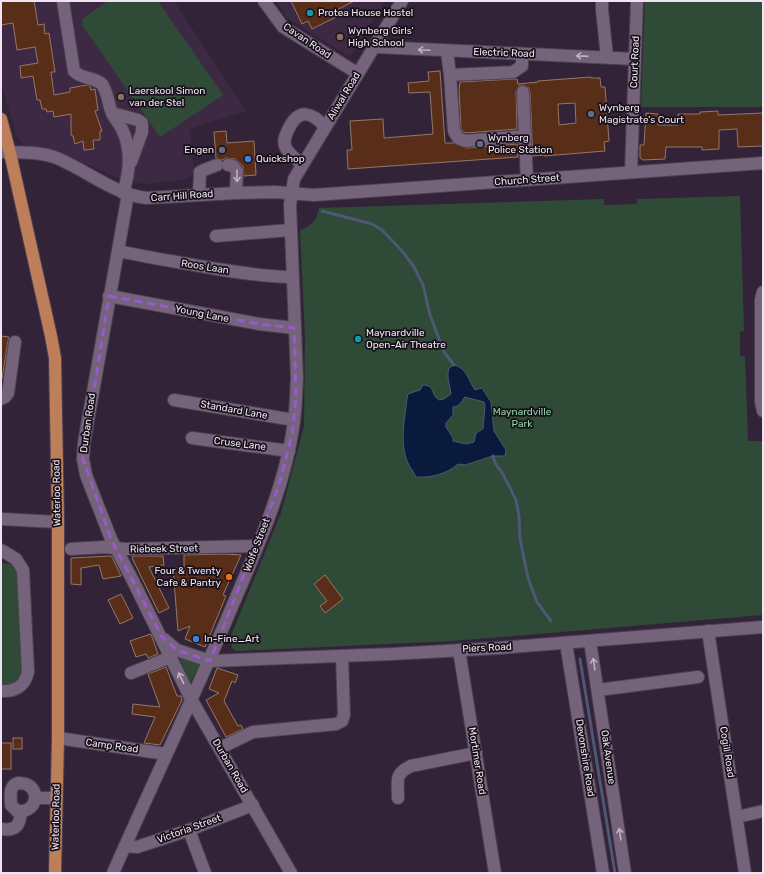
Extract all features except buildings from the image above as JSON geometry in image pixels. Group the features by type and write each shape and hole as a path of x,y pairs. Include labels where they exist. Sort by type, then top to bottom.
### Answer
{"main road":[{"name":"Waterloo Road","path":"1,119 6,152 55,358 58,522 58,738 55,873"}],"street":[{"path":"63,1 74,71 77,74 99,81 102,84 112,113 126,139 129,167"},
{"name":"Cavan Road","path":"264,1 283,27 357,74"},
{"name":"Aliwal Road","path":"292,193 294,179 302,164 402,1"},
{"path":"602,1 607,57"},
{"name":"Court Road","path":"631,172 637,1"},
{"name":"Electric Road","path":"374,46 447,51 635,59"},
{"path":"447,51 454,131 458,138 465,141 526,136"},
{"path":"450,75 513,72 522,66 522,54"},
{"path":"523,92 527,180"},
{"path":"112,113 138,120 142,123 142,132 129,167"},
{"path":"302,164 290,155 285,145 286,136 291,125 296,118 303,114 310,115 315,118 324,127"},
{"name":"Carr Hill Road","path":"6,152 42,154 59,158 125,194 146,198 236,193 292,193"},
{"name":"Church Street","path":"292,193 314,195 341,194 763,163"},
{"path":"199,195 200,172 222,165 233,166 237,171 236,193"},
{"name":"Durban Road","path":"129,167 118,250 84,443 83,459 86,475 111,540 162,637 174,654 191,699 291,873"},
{"name":"Wolfe Street","path":"113,873 191,699 210,661 258,546 278,488 289,450 294,420 297,378 290,230 290,205 292,193"},
{"path":"216,236 290,230"},
{"name":"Roos Laan","path":"118,250 160,260 274,277 292,277"},
{"path":"763,292 761,300 761,402 763,411"},
{"name":"Young Lane","path":"109,296 259,324 294,328"},
{"path":"1,400 8,394 15,342"},
{"name":"Standard Lane","path":"174,400 294,420"},
{"name":"Cruse Lane","path":"192,438 289,450"},
{"path":"1,519 58,522"},
{"name":"Riebeek Street","path":"71,550 105,547 116,549 258,546"},
{"path":"1,550 16,559 23,570 28,672 25,680 19,687 8,691 1,691"},
{"name":"Piers Road","path":"210,661 459,650 763,627"},
{"name":"Cogill Road","path":"708,631 745,873"},
{"name":"Oak Avenue","path":"590,641 626,873"},
{"name":"Devonshire Road","path":"566,643 603,873"},
{"name":"Mortimer Road","path":"459,650 495,873"},
{"path":"131,673 174,654"},
{"name":"Durban Road","path":"174,654 210,661"},
{"path":"220,748 252,732 336,724 342,721 344,715 342,656"},
{"path":"598,690 698,677"},
{"name":"Camp Road","path":"58,738 166,754"},
{"path":"398,798 398,778 403,770 411,766 476,753"},
{"path":"23,783 31,786 35,798 29,809 21,811 14,809 11,805 11,790 14,785 23,783"},
{"path":"35,798 56,798"},
{"name":"Victoria Street","path":"125,846 137,847 188,830 253,805"},
{"path":"1,829 9,830 17,826 20,821 21,811"},
{"path":"737,817 763,811"},
{"path":"188,830 205,873"}],"highlighted area":[{"path":"109,296 259,324 294,328 296,398 292,435 278,488 210,661 177,650 162,637 111,539 83,459"}],"shaded area":[{"name":"Laerskool Simon van der Stel","path":"1,1 174,1 246,111 190,129 194,171 188,179 146,184 136,183 115,177 63,153 49,149 32,148 26,146 17,137 1,83"},
{"name":"Wynberg Girls' High School","path":"276,1 385,1 350,57 287,18"}],"green space":[{"path":"108,1 158,1 223,95 160,137 82,25 82,19"},
{"path":"645,1 763,1 763,107 641,107"},
{"name":"Maynardville Park","path":"740,196 744,331 740,332 740,356 745,356 748,441 763,441 763,615 453,641 236,651 232,648 230,638 281,513 304,426 305,337 300,230 313,222 317,216 319,208 604,199 604,205 637,204 637,199"},
{"path":"1,563 12,564 17,571 23,672 14,682 1,686"},
{"path":"177,653 201,664 190,683"}],"water":[{"path":"454,365 462,369 475,390 482,388 491,402 494,431 506,450 505,456 493,456 465,465 458,464 438,475 416,477 405,455 403,439 408,394 420,390 423,385 427,385 431,388 436,398 439,400 444,399 451,394 448,378 449,368","holes":["465,397 484,402 483,429 476,433 474,442 466,444 453,441 453,438 446,427 446,423 453,415 453,407 459,405"]}],"waterway":[{"path":"322,211 372,224 382,230 403,252 414,267 423,285 430,315 444,352 454,365"},
{"path":"493,456 495,463 503,474 516,500 519,516 520,539 528,578 537,602 551,621"},
{"path":"580,659 615,873"}],"place":[{"name":"Protea House Hostel","path":"310,13"},
{"name":"Wynberg Girls' High School","path":"340,37"},
{"name":"Laerskool Simon van der Stel","path":"121,97"},
{"name":"Wynberg Magistrate's Court","path":"591,114"},
{"name":"Wynberg Police Station","path":"480,144"},
{"name":"Engen","path":"222,150"},
{"name":"Quickshop","path":"248,159"},
{"name":"Maynardville Open-Air Theatre","path":"358,339"},
{"name":"Four & Twenty Cafe & Pantry","path":"229,577"},
{"name":"In-Fine_Art","path":"196,639"}]}
